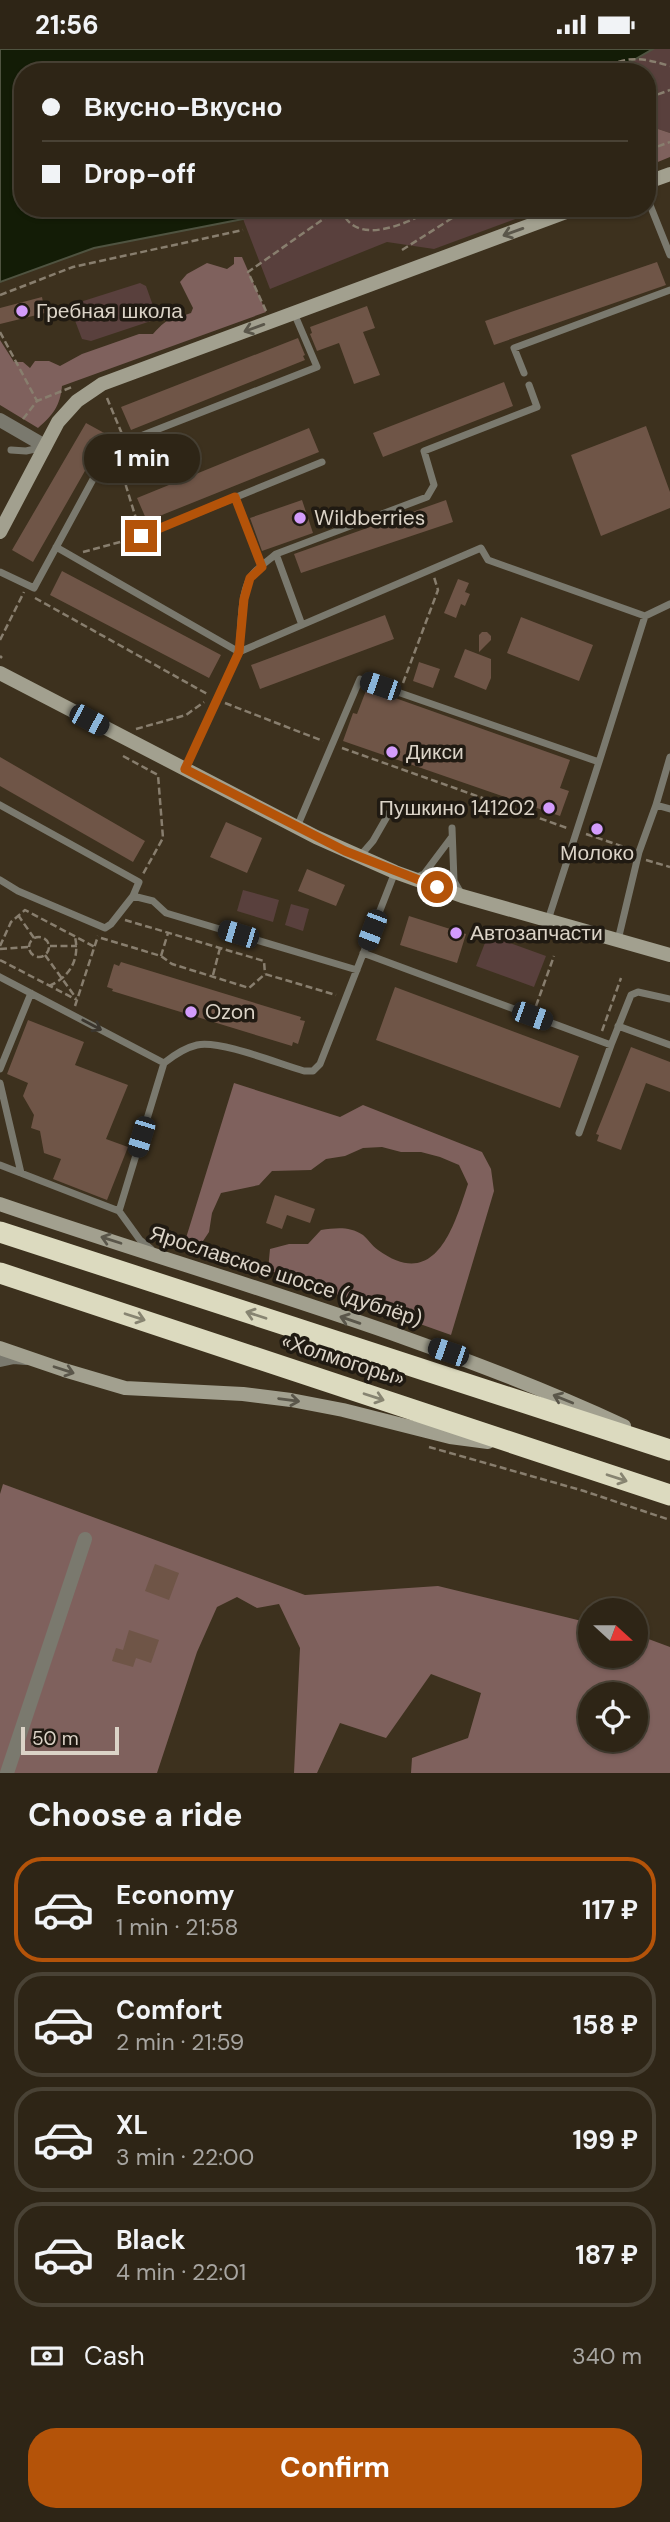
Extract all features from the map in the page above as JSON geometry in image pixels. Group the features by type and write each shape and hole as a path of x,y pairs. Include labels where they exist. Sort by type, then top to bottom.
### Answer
{"highway":[{"name":"«Холмогоры»","path":"0,1232 670,1448"},
{"name":"«Холмогоры»","path":"0,1273 670,1495"}],"street":[{"path":"0,532 58,422 77,401 102,384 553,217"},
{"path":"0,420 45,446"},
{"path":"1,662 185,769 297,828 395,873 462,896 670,955"},
{"name":"Ярославское шоссе (дублёр)","path":"0,1204 448,1352 573,1402 670,1448"},
{"path":"0,1348 125,1388 243,1394 291,1400 450,1437 530,1448"},
{"path":"0,1360 29,1358"},
{"path":"7,1773 85,1539"}],"lane":[{"path":"655,217 670,255"},
{"path":"524,373 514,348 670,290"},
{"path":"0,572 34,588 110,449 317,367 294,313"},
{"path":"185,769 239,652 244,599 250,578 276,554 427,497 434,485 424,451 537,407 528,385"},
{"path":"11,450 26,451 45,446"},
{"path":"141,536 322,462"},
{"path":"235,497 262,567"},
{"path":"55,547 239,652"},
{"path":"239,652 481,548 488,561 645,616 670,604"},
{"path":"276,554 302,625"},
{"path":"548,920 645,616"},
{"path":"297,828 360,679 599,762"},
{"path":"617,940 639,852 670,757"},
{"path":"656,804 670,809"},
{"path":"0,805 139,882 133,896 117,917 108,926 102,926 18,891 0,880"},
{"path":"359,857 373,841 392,808"},
{"path":"452,828 454,881 462,896"},
{"path":"412,879 424,874 451,838"},
{"path":"119,1211 164,1063 177,1053 198,1045 214,1044 304,1071 313,1071 320,1064 395,873"},
{"path":"133,896 153,901 166,913 357,969"},
{"path":"363,953 611,1045"},
{"path":"0,977 164,1063"},
{"path":"579,1133 631,995 638,992 670,999"},
{"path":"0,1069 31,993"},
{"path":"618,1026 670,1045"},
{"path":"0,1083 21,1173"},
{"path":"0,1165 119,1211 139,1240 157,1254 188,1265"}],"path":[{"path":"615,63 625,58 641,58 670,66"},
{"path":"266,312 248,272 327,217"},
{"path":"344,217 355,229 372,230 398,226 416,217"},
{"path":"402,250 454,217"},
{"path":"0,295 73,267 243,230"},
{"path":"0,332 37,401"},
{"path":"15,429 37,401 75,386"},
{"path":"68,555 141,536 126,486 125,442 106,395"},
{"path":"400,693 438,590 432,569"},
{"path":"0,640 24,592 212,697 186,715 136,729"},
{"path":"218,700 333,745 639,852 644,859 670,867"},
{"path":"123,756 158,775 163,838 139,882"},
{"path":"29,947 0,947 6,929 24,910 95,947"},
{"path":"18,915 34,938"},
{"path":"117,917 264,961 265,974"},
{"path":"72,1015 102,926"},
{"path":"161,957 169,933"},
{"path":"34,938 44,937 50,946"},
{"path":"49,986 62,978 74,964 77,946 75,937"},
{"path":"98,937 249,988 265,974"},
{"path":"29,947 34,938"},
{"path":"50,946 77,946"},
{"path":"45,955 50,946"},
{"path":"29,947 35,956 45,955"},
{"path":"212,977 220,948"},
{"path":"45,955 77,1000"},
{"path":"532,1016 554,957"},
{"path":"0,960 77,1000"},
{"path":"265,974 346,998"},
{"path":"598,1040 621,978"},
{"path":"419,1444 670,1520"}],"shaded area":[{"path":"0,49 653,49 629,63 14,63 14,217 249,217 94,248 0,282"},
{"path":"653,49 670,49 670,133 656,128 656,63 629,63"},
{"path":"656,128 670,133 670,157 656,163"},
{"path":"521,217 434,249 387,242 270,289 243,219"},
{"path":"234,257 242,257 266,312 62,386 55,410 38,428 0,405 0,340 14,362 23,362 30,368 35,361 49,361 60,366 82,354 139,334 153,334 167,321 191,313 193,308 180,282 187,274 207,263 227,269 234,264"},
{"path":"140,283 146,286 156,314 151,321 91,341 82,339 71,310 77,303"},
{"path":"243,890 279,900 273,922 237,911"},
{"path":"291,904 309,909 303,931 285,925"},
{"path":"488,935 546,956 534,987 476,966"},
{"path":"234,1083 340,1117 363,1105 482,1152 491,1169 494,1191 451,1335 268,1270 270,1249 289,1244 308,1244 321,1230 332,1229 358,1232 378,1250 398,1261 415,1263 428,1259 440,1249 449,1234 468,1184 459,1165 440,1157 382,1147 363,1148 345,1156 326,1159 311,1170 272,1171 259,1185 221,1193 212,1213 209,1232 203,1241 195,1242 186,1238"},
{"path":"3,1484 305,1595 438,1586 578,1620 578,1668 648,1668 648,1639 670,1647 670,1773 411,1773 412,1758 468,1738 481,1693 431,1674 386,1738 340,1723 317,1773 294,1773 300,1648 279,1604 257,1608 237,1597 217,1607 197,1652 157,1773 0,1773 0,1494"}],"building":[{"path":"657,262 666,285 494,345 485,321"},
{"name":"Гребная школа","path":"42,297 45,313 0,324 0,308"},
{"path":"367,306 375,328 363,332 380,375 354,384 339,343 317,351 310,327"},
{"path":"298,338 305,360 131,430 121,407"},
{"path":"504,382 513,406 383,457 373,433"},
{"path":"86,423 106,434 33,562 12,550"},
{"path":"646,426 670,492 670,508 601,536 571,455"},
{"path":"309,428 319,452 147,521 137,498"},
{"path":"302,500 313,533 262,551 250,518"},
{"path":"446,500 453,522 301,573 294,554"},
{"path":"62,571 221,655 209,678 50,595"},
{"path":"458,579 469,583 465,592 470,594 465,606 461,604 456,618 444,613"},
{"path":"385,615 394,639 260,689 251,665"},
{"path":"521,617 593,645 579,681 507,653"},
{"path":"487,632 491,640 479,652 479,635"},
{"path":"465,649 491,659 491,678 486,690 454,677"},
{"path":"419,662 440,669 433,688 413,681"},
{"path":"367,688 570,760 560,788 569,791 560,816 343,741 353,713 357,714"},
{"path":"0,757 145,841 133,862 0,786"},
{"path":"226,822 262,838 247,873 210,857"},
{"path":"307,869 345,885 336,906 298,891"},
{"path":"409,916 466,934 457,963 400,945"},
{"path":"121,962 301,1017 300,1020 305,1021 298,1044 293,1042 292,1046 112,991 113,989 107,987 114,964 119,966"},
{"path":"395,987 579,1056 560,1108 376,1040"},
{"path":"28,1020 84,1042 75,1065 128,1085 106,1139 128,1147 107,1200 53,1179 61,1159 44,1153 40,1131 31,1128 34,1115 23,1096 28,1083 7,1074"},
{"path":"631,1047 670,1062 670,1092 646,1083 621,1150 597,1141 599,1135 596,1134"},
{"path":"275,1195 315,1209 310,1223 287,1215 282,1229 266,1223"},
{"path":"155,1564 179,1573 169,1600 145,1591"},
{"path":"129,1630 159,1640 151,1663 136,1658 133,1667 112,1661 116,1648 123,1650"}],"place":[{"name":"Гребная школа","path":"22,311"},
{"name":"Wildberries","path":"300,518"},
{"name":"Дикси","path":"392,752"},
{"name":"Пушкино 141202","path":"549,808"},
{"name":"Молоко","path":"597,829"},
{"name":"Автозапчасти","path":"456,933"},
{"name":"Ozon","path":"191,1012"}],"route":[{"path":"141,536 235,497 262,567 250,578 244,599 239,652 185,769 345,851 395,873 437,887"}]}
